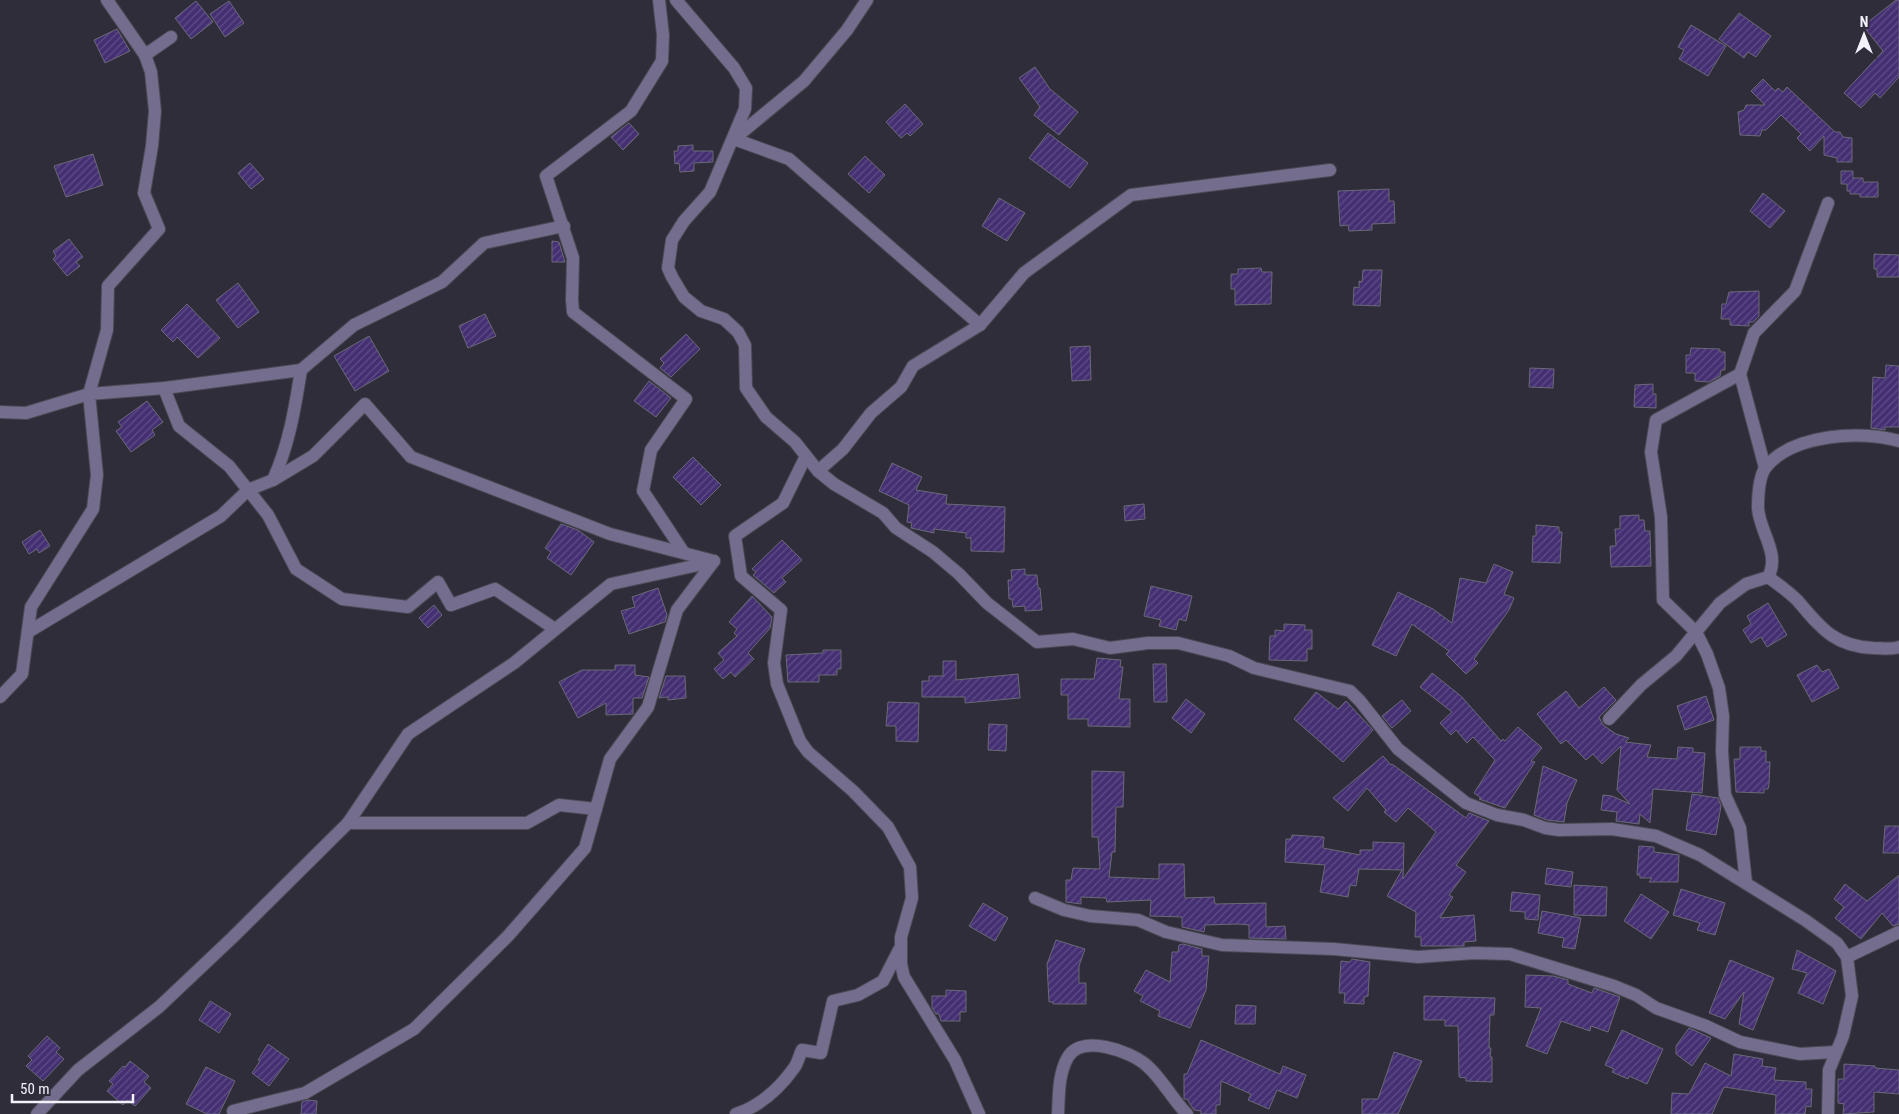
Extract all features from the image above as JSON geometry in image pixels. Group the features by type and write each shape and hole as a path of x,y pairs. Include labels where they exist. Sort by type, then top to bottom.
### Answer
{"street":[{"path":"0,697 22,674 31,607 93,509 97,475 88,394 107,330 108,286 159,230 144,193 155,111 151,72 145,55 107,0"},
{"path":"659,0 664,34 662,61 631,111 546,176 573,258 573,312 686,399 650,450 643,491 684,553"},
{"path":"676,0 734,68 746,88 745,108 734,138 710,192 684,221 672,240 668,268 684,297 701,312 724,319 738,332 745,345 746,388 766,417 795,442 818,471 834,484 883,513 896,528 933,552 959,574 987,603 1037,642 1073,639 1110,648 1148,643 1178,643 1229,656 1254,668 1350,691 1360,700 1398,749 1466,803 1497,815 1524,820 1545,828 1558,830 1612,829 1656,836 1700,855 1821,930 1837,944 1847,957 1852,996 1843,1036 1829,1070 1828,1114"},
{"path":"734,138 804,81 847,30 867,0"},
{"path":"145,55 171,37"},
{"path":"734,138 789,159 980,325"},
{"path":"818,471 843,449 871,413 901,387 913,366 980,325 1024,273 1131,195 1330,170"},
{"path":"1609,719 1641,685 1676,656 1715,608 1733,592 1746,584 1768,577 1773,568 1770,548 1758,510 1765,468 1740,374 1754,333 1795,291 1828,203"},
{"path":"0,412 26,413 88,394 164,388 301,370 354,325 442,282 484,243 564,226"},
{"path":"273,480 283,458 294,417 301,370"},
{"path":"1740,374 1656,420 1650,452 1661,517 1663,600 1696,632 1707,654 1719,688 1723,716 1722,751 1726,795 1740,828 1746,883"},
{"path":"164,388 179,426 229,466 268,515 296,569 342,599 408,607 438,582 451,605 496,589 555,629"},
{"path":"28,632 222,516 248,490 273,480 313,456 365,404 411,456 610,534 714,561"},
{"path":"1765,468 1798,445 1817,438 1871,437 1899,441"},
{"path":"806,456 783,503 735,536 741,576 781,610 780,635 775,650 774,663 777,684 800,741 808,752 852,791 888,827 910,866 912,898 900,937 904,977 955,1060 979,1114"},
{"path":"37,1114 78,1070 159,1006 225,945 348,823 408,734 514,663 611,584 714,561"},
{"path":"232,1111 305,1093 414,1029 508,936 585,848 610,759 648,707 677,610 714,561"},
{"path":"1768,577 1797,601 1825,632 1845,643 1867,648 1894,649 1899,647"},
{"path":"348,823 527,823 559,805 596,809"},
{"path":"1034,898 1064,910 1090,916 1138,920 1166,932 1222,945 1334,949 1418,958 1474,953 1510,954 1614,986 1636,995 1656,1008 1706,1026 1740,1042 1800,1054 1835,1052"},
{"path":"1847,957 1899,932"},
{"path":"736,1114 752,1109 769,1097 795,1067 802,1050 821,1053 833,1001 858,995 883,981 900,949"},
{"path":"1058,1114 1060,1082 1068,1056 1075,1050 1093,1046 1128,1052 1140,1061 1186,1114"}],"building":[{"path":"1896,0 1899,0 1899,77 1880,98 1875,93 1861,108 1844,93 1883,51 1863,26"},
{"path":"196,1 213,22 191,39 175,18"},
{"path":"229,1 244,23 225,37 210,14"},
{"path":"1739,13 1771,36 1756,57 1748,52 1744,58 1719,39"},
{"path":"1691,25 1726,46 1708,76 1679,59 1684,50 1678,47"},
{"path":"117,29 130,51 105,63 94,40"},
{"path":"1035,67 1050,89 1078,112 1059,135 1034,115 1040,107 1019,78"},
{"path":"1763,79 1775,91 1778,88 1783,92 1787,87 1835,132 1840,132 1843,137 1852,138 1852,162 1837,162 1837,158 1824,155 1824,136 1810,151 1797,138 1801,134 1781,115 1766,130 1762,130 1760,136 1740,135 1738,112 1744,110 1746,105 1765,105 1751,91"},
{"path":"905,104 923,124 910,136 907,133 901,138 886,122"},
{"path":"629,123 639,134 623,150 611,137"},
{"path":"1048,133 1088,163 1070,188 1029,158"},
{"path":"693,145 693,151 713,151 713,162 694,163 694,171 680,172 679,163 675,164 674,151 678,151 678,146"},
{"path":"93,154 103,185 66,197 54,166"},
{"path":"865,156 885,175 869,193 848,174"},
{"path":"250,163 264,179 251,189 238,173"},
{"path":"1841,171 1853,171 1853,178 1863,178 1863,182 1878,182 1878,197 1860,197 1860,194 1850,194 1850,191 1847,191 1847,184 1841,184"},
{"path":"1389,189 1389,201 1394,201 1395,223 1372,224 1372,230 1349,231 1348,225 1340,226 1338,191"},
{"path":"1763,193 1785,211 1770,228 1750,211"},
{"path":"999,198 1025,213 1007,241 982,226"},
{"path":"69,239 83,257 76,262 80,266 67,276 53,259 56,256 53,251"},
{"path":"552,241 559,242 565,262 552,262"},
{"path":"1874,254 1899,255 1899,277 1877,277 1877,269 1874,269"},
{"path":"1261,268 1262,272 1272,272 1271,304 1235,305 1235,289 1231,289 1231,274 1238,274 1238,269"},
{"path":"1363,270 1382,270 1380,306 1353,305 1354,287 1359,288 1359,281 1362,282"},
{"path":"238,283 259,312 238,328 216,300"},
{"path":"1759,291 1759,316 1753,322 1749,322 1749,326 1730,325 1730,319 1721,319 1722,304 1726,304 1729,292"},
{"path":"187,304 220,338 198,358 177,337 173,342 161,330"},
{"path":"485,314 496,336 468,348 459,326"},
{"path":"686,334 700,349 671,377 660,368 664,363 660,359"},
{"path":"369,336 389,371 355,391 334,356"},
{"path":"1090,346 1091,380 1072,381 1070,347"},
{"path":"1691,348 1720,349 1720,352 1725,352 1725,370 1721,370 1720,376 1709,382 1695,381 1695,373 1686,373 1686,355 1690,355"},
{"path":"1886,365 1899,366 1899,427 1885,427 1885,430 1871,428 1873,377 1885,378"},
{"path":"1530,368 1554,369 1553,388 1529,387"},
{"path":"649,381 671,398 656,417 634,401"},
{"path":"1653,384 1653,394 1656,394 1656,408 1634,407 1635,385"},
{"path":"147,401 163,422 152,430 155,435 131,452 116,431 122,427 118,422"},
{"path":"693,457 721,485 701,505 673,477"},
{"path":"892,463 922,477 916,490 947,495 946,504 1005,507 1004,552 971,551 971,538 966,538 966,533 934,529 934,533 911,528 912,523 907,522 909,505 879,491"},
{"path":"1144,504 1145,519 1125,521 1124,506"},
{"path":"1639,515 1639,520 1644,520 1645,531 1650,531 1651,566 1611,567 1610,546 1616,546 1615,529 1620,529 1620,516"},
{"path":"561,524 578,530 594,542 571,575 547,558 551,552 545,548"},
{"path":"1536,525 1559,527 1559,532 1562,532 1560,563 1532,562 1533,536 1536,536"},
{"path":"40,530 50,546 39,553 37,549 29,554 22,542"},
{"path":"782,540 802,560 782,578 786,582 774,593 753,575 756,572 752,569"},
{"path":"1494,564 1513,572 1504,594 1514,598 1509,610 1474,659 1478,663 1466,674 1446,654 1449,651 1412,624 1396,656 1372,645 1398,592 1433,609 1452,623 1460,578 1486,583"},
{"path":"1025,569 1025,575 1037,575 1042,610 1025,611 1025,606 1013,607 1012,599 1009,599 1008,580 1012,580 1011,570"},
{"path":"1151,586 1192,596 1186,621 1179,619 1176,630 1159,626 1161,620 1144,616"},
{"path":"658,588 667,615 665,622 629,634 621,611 635,607 632,597"},
{"path":"752,596 772,617 770,628 748,653 754,659 735,677 731,672 723,679 714,669 724,660 718,653 737,636 734,633 737,629 729,622"},
{"path":"1768,603 1787,635 1767,647 1761,637 1751,643 1743,630 1751,624 1747,616"},
{"path":"434,605 442,615 428,628 419,618"},
{"path":"1284,624 1305,625 1305,630 1312,630 1312,649 1307,649 1307,661 1269,660 1270,636 1275,636 1275,630 1284,631"},
{"path":"823,650 841,650 841,669 837,669 837,675 819,675 819,682 788,682 786,655 823,653"},
{"path":"1097,658 1121,660 1120,667 1123,667 1119,699 1130,699 1130,727 1088,726 1088,719 1068,719 1068,695 1061,695 1061,679 1094,679"},
{"path":"943,661 956,661 956,680 1018,674 1020,698 965,703 965,697 922,697 922,681 929,681 929,676 943,676"},
{"path":"1153,664 1166,664 1167,702 1154,702"},
{"path":"615,665 635,665 635,675 649,677 642,698 633,698 633,714 606,715 606,703 578,718 559,682 582,670 615,670"},
{"path":"1817,665 1822,672 1829,669 1839,688 1812,702 1797,675"},
{"path":"1432,673 1461,696 1501,741 1503,739 1505,741 1518,727 1542,748 1531,761 1535,762 1505,808 1479,799 1481,798 1474,793 1495,760 1473,737 1467,743 1456,730 1451,735 1440,723 1452,712 1420,687"},
{"path":"666,676 685,676 686,698 668,700 668,697 659,698"},
{"path":"1604,687 1616,700 1599,717 1603,725 1616,734 1629,738 1625,742 1651,745 1647,757 1677,759 1678,747 1693,748 1693,752 1705,753 1702,793 1653,789 1650,823 1640,814 1639,824 1616,821 1617,812 1601,810 1603,795 1612,796 1630,804 1617,790 1621,746 1602,764 1593,754 1586,760 1566,740 1561,744 1537,714 1566,691 1579,708"},
{"path":"1316,692 1338,709 1346,701 1373,730 1343,762 1294,719"},
{"path":"1706,696 1714,720 1685,730 1677,706"},
{"path":"1186,699 1205,714 1191,733 1172,718"},
{"path":"1402,700 1411,711 1392,728 1382,716"},
{"path":"888,702 919,703 918,742 896,741 896,726 886,726"},
{"path":"989,724 1007,725 1006,751 988,750"},
{"path":"1740,747 1761,747 1761,751 1766,751 1766,762 1770,762 1769,784 1768,789 1764,789 1764,793 1736,792 1734,759 1740,759"},
{"path":"1383,756 1391,765 1466,818 1469,813 1489,821 1456,865 1466,872 1449,895 1453,897 1440,918 1474,915 1476,941 1464,942 1464,946 1421,946 1421,937 1415,937 1416,912 1387,896 1402,870 1359,869 1356,886 1350,885 1348,897 1320,892 1325,865 1285,862 1286,839 1291,839 1292,835 1324,837 1323,848 1360,855 1360,850 1373,850 1373,842 1404,843 1403,879 1436,832 1408,808 1396,822 1384,812 1386,810 1367,788 1348,811 1333,798"},
{"path":"1543,766 1577,780 1567,803 1564,822 1547,820 1534,815"},
{"path":"1092,771 1124,772 1123,807 1116,807 1115,852 1112,852 1109,877 1159,879 1159,864 1184,864 1185,898 1214,897 1215,904 1266,903 1266,927 1285,926 1286,939 1249,938 1249,925 1205,925 1204,932 1182,927 1182,917 1150,916 1151,900 1107,902 1106,898 1081,897 1081,904 1066,902 1066,880 1071,880 1073,868 1100,869 1098,837 1092,837"},
{"path":"1692,794 1718,798 1721,806 1716,835 1686,830"},
{"path":"1885,826 1899,826 1899,853 1883,853"},
{"path":"1639,846 1654,847 1654,852 1679,855 1678,882 1649,882 1652,878 1640,878 1640,875 1637,875"},
{"path":"1547,868 1573,872 1571,887 1545,884"},
{"path":"1899,875 1899,924 1893,926 1882,913 1861,939 1835,918 1844,907 1834,899 1845,884 1867,901"},
{"path":"1574,885 1607,887 1606,916 1574,915"},
{"path":"1681,889 1725,903 1715,935 1697,930 1700,923 1673,915"},
{"path":"1512,892 1540,895 1538,920 1525,919 1525,912 1510,911"},
{"path":"1641,894 1669,912 1651,939 1624,921"},
{"path":"983,903 1008,918 995,941 969,926"},
{"path":"1542,911 1581,918 1575,949 1562,947 1564,938 1538,933"},
{"path":"1056,940 1085,949 1079,966 1079,983 1086,983 1086,1004 1053,1004 1053,1002 1049,1002 1047,964"},
{"path":"1183,944 1202,949 1202,956 1209,956 1206,990 1190,1028 1158,1016 1160,1011 1140,1001 1143,996 1134,991 1146,970 1170,982 1172,952 1178,952 1179,945"},
{"path":"1797,950 1836,971 1823,1004 1798,993 1807,973 1792,969"},
{"path":"1352,959 1370,962 1368,996 1364,997 1364,1004 1344,1003 1345,993 1339,993 1341,961 1350,962"},
{"path":"1730,960 1774,978 1753,1030 1739,1024 1744,992 1725,1019 1709,1013"},
{"path":"1526,975 1553,976 1568,980 1568,984 1592,993 1594,988 1620,997 1608,1032 1591,1026 1590,1031 1561,1021 1547,1054 1526,1046 1541,1008 1525,1007"},
{"path":"946,990 966,991 966,1012 960,1012 960,1021 941,1021 939,1014 936,1014 932,1007 932,996 946,996"},
{"path":"1424,996 1495,998 1494,1015 1490,1015 1489,1048 1491,1048 1490,1057 1492,1057 1492,1082 1466,1081 1466,1078 1459,1077 1458,1026 1445,1026 1445,1020 1424,1020"},
{"path":"210,1001 231,1014 219,1033 199,1020"},
{"path":"1236,1005 1256,1006 1255,1024 1235,1024"},
{"path":"1689,1028 1711,1038 1692,1066 1676,1054 1676,1046"},
{"path":"1622,1030 1663,1049 1647,1084 1629,1076 1628,1079 1612,1072 1614,1069 1605,1065"},
{"path":"47,1036 60,1048 56,1052 64,1059 43,1081 26,1066 32,1060 28,1056"},
{"path":"1201,1040 1280,1074 1283,1066 1306,1075 1297,1098 1277,1090 1269,1109 1248,1100 1251,1094 1221,1081 1220,1105 1216,1105 1216,1114 1201,1114 1201,1111 1194,1110 1187,1099 1184,1099 1184,1074 1187,1074"},
{"path":"268,1044 289,1059 269,1086 252,1073"},
{"path":"1394,1052 1422,1061 1398,1114 1362,1114 1362,1099 1378,1099"},
{"path":"1734,1054 1763,1059 1762,1066 1776,1068 1774,1080 1806,1082 1806,1089 1812,1089 1811,1107 1806,1106 1805,1114 1775,1114 1776,1095 1724,1087 1712,1114 1671,1114 1672,1093 1689,1094 1705,1063 1731,1076"},
{"path":"130,1061 149,1076 144,1082 151,1088 135,1106 127,1100 123,1105 107,1091 113,1084 109,1081"},
{"path":"1844,1064 1899,1070 1899,1094 1874,1092 1874,1112 1843,1114 1844,1104 1838,1103 1838,1079 1844,1079"},
{"path":"206,1067 235,1081 219,1114 207,1114 186,1104"},
{"path":"308,1100 317,1101 316,1114 301,1114 302,1102"}]}
